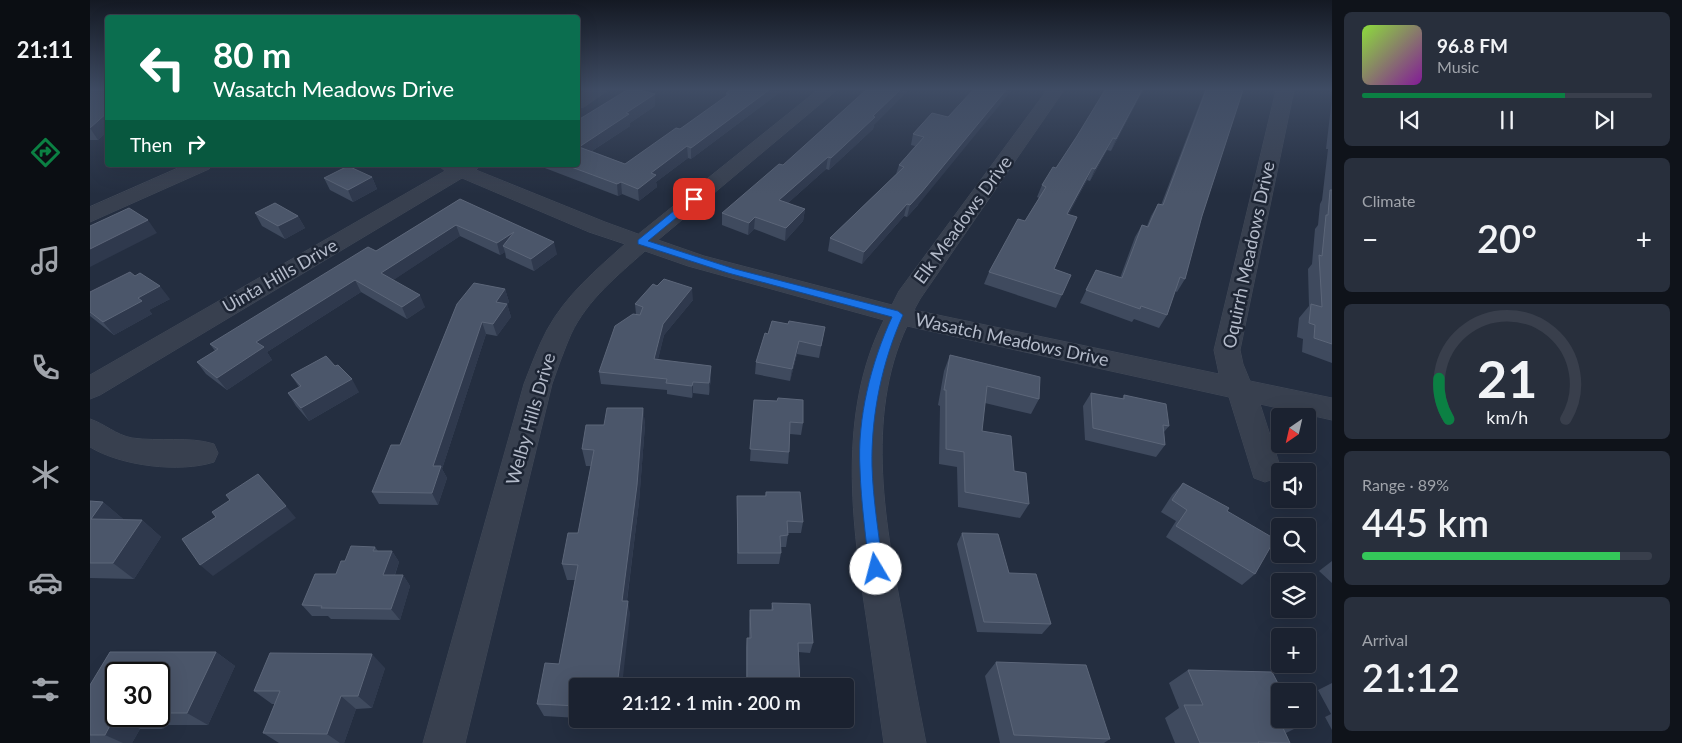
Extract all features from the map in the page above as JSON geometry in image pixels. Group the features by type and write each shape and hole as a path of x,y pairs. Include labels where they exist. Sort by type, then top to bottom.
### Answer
{"street":[{"name":"Welby Hills Drive","path":"444,743 538,384 548,353 558,332 579,302 642,242 786,125"},
{"name":"Elk Meadows Drive","path":"905,743 873,555 866,468 867,435 876,376 888,337 898,315 913,290 1031,125"},
{"name":"Oquirrh Meadows Drive","path":"1239,389 1228,360 1227,344 1277,125"},
{"path":"90,215 198,167"},
{"name":"Wasatch Meadows Drive","path":"460,167 550,209 642,242 732,271 898,315 1332,409"},
{"name":"Uinta Hills Drive","path":"90,388 460,167"},
{"path":"1239,389 1251,417 1265,469"},
{"path":"90,431 118,448 146,453 203,453"}],"building":[{"path":"580,125 613,125 580,146"},
{"path":"686,125 722,125 691,148 687,146 651,173 656,175 638,189 621,182 617,184 571,167 580,167 580,147 625,164 676,128 680,129"},
{"path":"828,125 867,125 831,158 828,157 779,200 805,209 786,228 755,217 749,223 722,213 779,164 783,165"},
{"path":"921,125 977,125 921,193 910,205 907,204 864,252 830,238 904,167 899,165 924,137 913,134"},
{"path":"1084,125 1124,125 1116,139 1113,138 1095,169 1092,168 1067,214 1077,217 1054,269 1071,275 1062,295 989,272 1018,219 1025,221 1046,187 1042,185 1053,167 1056,168"},
{"path":"1193,125 1232,125 1202,216 1185,279 1180,277 1167,315 1141,306 1140,309 1086,290 1096,270 1122,278 1142,225 1148,227 1158,204 1163,205"},
{"path":"346,167 350,167 372,177 348,190 324,178"},
{"path":"1330,190 1332,190 1332,344 1314,338 1315,325 1309,323 1311,304 1322,307 1319,255 1322,256"},
{"path":"460,199 554,242 531,259 503,246 514,232 497,243 456,225 381,273 420,295 402,307 355,280 256,342 264,347 217,378 197,362 218,349 210,344 368,247 376,251"},
{"path":"275,203 298,216 278,226 255,213"},
{"path":"129,208 148,220 90,249 90,226"},
{"path":"130,272 135,276 140,273 160,286 138,298 142,301 103,322 90,312 90,292"},
{"path":"664,279 692,288 663,324 654,359 711,366 709,383 693,382 692,386 666,383 667,379 599,372 615,326 633,314 640,315 643,307 635,304 653,284 657,286"},
{"path":"474,283 505,289 496,302 507,304 493,324 482,322 433,466 441,466 432,493 372,492 391,445 400,445 457,304"},
{"path":"772,321 788,324 789,321 825,327 821,346 799,341 792,369 756,362 765,333 768,334"},
{"path":"950,355 1040,377 1039,399 987,386 982,431 1011,436 1014,471 1026,473 1029,504 965,492 964,452 946,449 946,390 944,390"},
{"path":"326,356 335,366 338,365 352,379 301,408 288,393 301,386 291,375"},
{"path":"1091,393 1124,399 1124,395 1166,404 1169,426 1163,425 1165,445 1093,428"},
{"path":"778,398 803,400 803,423 790,422 789,452 750,449 754,400 777,401"},
{"path":"607,408 643,408 637,485 622,601 628,601 618,678 569,678 569,706 537,704 545,663 559,664 578,565 562,564 568,533 578,533 594,450 582,449 586,425 604,425"},
{"path":"258,474 286,506 200,565 182,539 216,517 212,512 230,500 226,495"},
{"path":"1183,483 1229,508 1227,511 1271,537 1271,546 1255,574 1176,526 1187,510 1172,500"},
{"path":"766,492 800,492 803,522 787,521 788,535 780,536 781,553 738,553 737,496 766,496"},
{"path":"90,501 103,502 91,519 142,520 113,563 90,563"},
{"path":"962,533 998,534 1009,573 1036,574 1051,624 984,622"},
{"path":"351,546 375,547 373,551 392,551 383,575 403,575 391,609 321,608 322,606 302,605 315,574 336,574 341,561 345,561"},
{"path":"772,603 810,604 813,643 798,643 800,678 747,678 747,638 751,638 750,610 773,610"},
{"path":"110,652 216,652 187,713 170,713 170,662 105,662 105,727 109,727 105,735 90,735 90,685"},
{"path":"270,653 372,654 358,696 341,696 327,734 263,733 280,691 254,691"},
{"path":"996,662 1086,665 1110,739 1014,735"},
{"path":"1188,670 1271,672 1278,683 1271,683 1271,728 1283,728 1290,743 1200,743 1184,705 1203,705"}],"route":[{"path":"694,199 642,242 732,271 898,315 888,337 876,376 870,404 867,435 866,468 873,555 876,569"}]}
